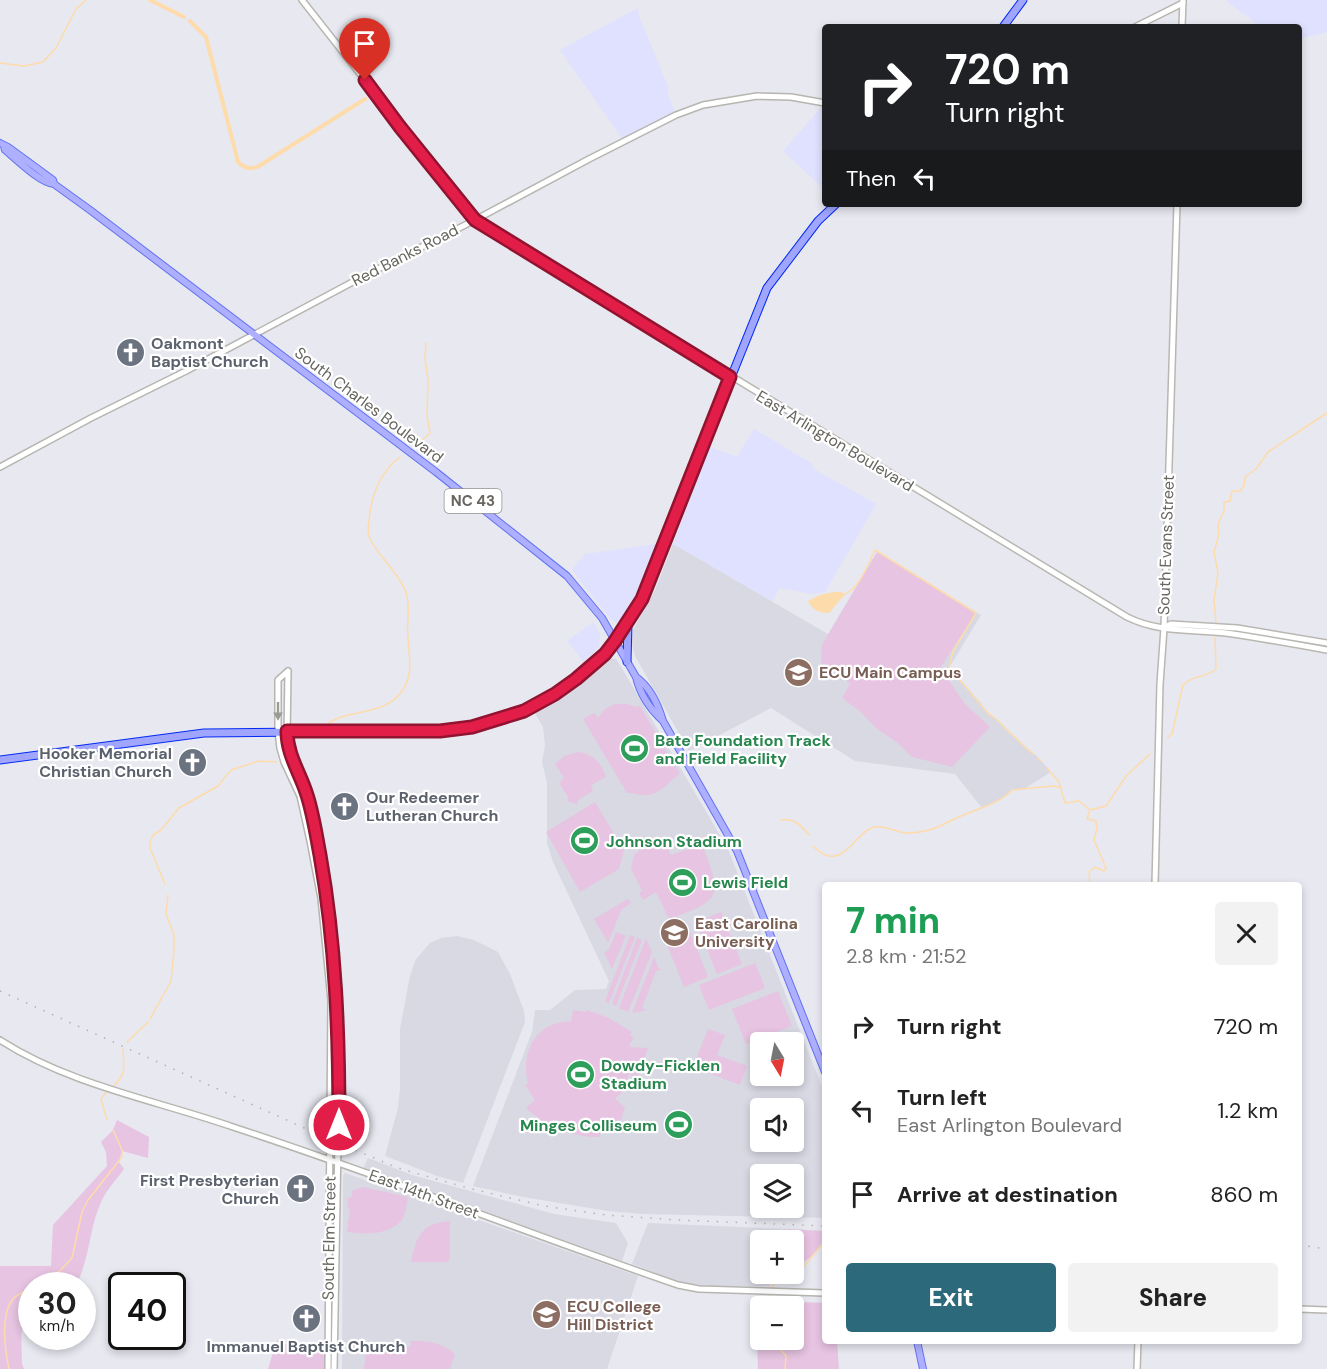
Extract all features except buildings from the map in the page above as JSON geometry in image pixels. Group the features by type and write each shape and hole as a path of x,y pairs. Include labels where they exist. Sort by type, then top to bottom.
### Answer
{"highway":[{"path":"1005,24 1023,0"},
{"path":"0,760 204,733 440,731 483,725 524,711 555,694 589,669 615,641 628,622 647,587 767,288 818,221 833,207"},
{"path":"627,662 628,622"}],"main road":[{"name":"South Charles Boulevard","path":"4,147 8,147 32,165 446,479 567,576 593,606 615,641 636,677 638,687 653,712 663,721 737,851 822,1064"},
{"name":"South Charles Boulevard","path":"4,147 35,174 48,183 52,181"},
{"path":"918,1344 922,1369"}],"street":[{"name":"East Arlington Boulevard","path":"302,0 475,220 1122,615 1141,624 1164,628 1171,624 1215,626 1266,636"},
{"path":"1141,24 1183,2 1182,24"},
{"name":"Red Banks Road","path":"0,467 90,418 186,371 253,334 688,109 757,96 791,97 822,102"},
{"name":"South Evans Street","path":"1155,882 1177,207"},
{"path":"1266,636 1327,643"},
{"path":"1266,636 1327,650"},
{"name":"South Elm Street","path":"333,1254 330,1209 332,1024 326,941 321,898 304,811 284,762 278,731 278,681 288,671 287,731 290,754 307,794 328,897 339,1024 337,1209 333,1254 332,1313 334,1369"},
{"name":"East 14th Street","path":"0,1040 23,1055 60,1072 232,1126 678,1285 699,1289 822,1293"},
{"path":"330,1209 337,1209"},
{"path":"1302,1309 1327,1310"},
{"name":"South Elm Street","path":"328,1369 332,1313"},
{"path":"1137,1369 1138,1344"}],"shaded area":[{"path":"1225,0 1327,0 1327,32 1302,38 1302,24 1257,24"},
{"path":"638,8 639,16 669,89 667,93 676,115 624,141 560,50"},
{"path":"822,106 822,187 783,151"},
{"path":"754,429 811,463 814,469 876,504 825,592 812,594 780,588 772,601 673,544 710,447 737,457"},
{"path":"657,544 637,593 617,623 610,618 572,570 585,554"},
{"name":"ECU Main Campus","path":"673,544 828,634 877,552 981,615 949,668 981,703 986,712 997,719 1051,772 1024,789 1012,790 1008,795 982,808 955,774 855,761 771,708 689,751 635,656 631,640 633,630 655,590"},
{"path":"877,552 976,613 940,668 965,704 990,727 952,767 912,757 842,698 850,684 836,671 821,664 822,645"},
{"path":"834,592 845,594 829,613 817,610 808,601 820,595"},
{"path":"593,622 600,633 599,645 584,662 567,641"},
{"name":"East Carolina University","path":"610,658 616,659 728,849 800,1032 750,1032 750,1086 804,1086 804,1041 822,1086 822,1218 804,1218 804,1164 750,1164 750,1216 608,1211 473,1186 532,1032 535,1010 550,1010 575,990 606,989 609,981 553,862 547,843 547,783 542,762 545,746 543,727 533,710 540,711 562,698"},
{"name":"Bate Foundation Track and Field Facility","path":"615,704 640,706 680,774 657,792 644,795 627,793 583,719 594,713 598,718 605,709"},
{"path":"578,752 596,760 606,777 591,785 593,791 578,800 577,804 567,801 568,797 559,783 564,778 555,764 564,756"},
{"name":"Johnson Stadium","path":"595,802 624,850 619,869 580,892 546,832"},
{"name":"Lewis Field","path":"669,838 670,855 702,845 715,886 708,901 700,907 669,919 656,892 643,900 639,893 642,891 631,869 634,855 642,848 640,844"},
{"path":"628,899 631,903 621,910 608,943 594,919"},
{"path":"721,912 742,964 717,974 696,922"},
{"path":"688,926 708,977 684,987 663,935"},
{"path":"616,932 626,936 612,969 604,953 609,949"},
{"path":"630,935 635,937 609,1003 605,1001"},
{"path":"457,936 474,940 498,952 510,974 524,1011 525,1022 463,1183 437,1176 385,1156 398,1108 400,1029 410,976 416,959 430,943 441,938"},
{"path":"637,938 642,940 616,1006 612,1004"},
{"path":"646,938 652,952 628,1012 619,1008"},
{"path":"654,957 660,971 656,971 642,1008 645,1009 644,1011 632,1013"},
{"path":"755,963 765,988 709,1010 699,985"},
{"path":"778,991 792,1026 777,1032 750,1032 750,1042 746,1044 732,1009"},
{"name":"Dowdy-Ficklen Stadium","path":"573,1010 586,1012 587,1010 609,1018 632,1032 630,1035 634,1038 629,1045 631,1047 648,1048 637,1078 629,1074 622,1093 615,1098 625,1108 621,1120 600,1126 600,1137 561,1130 526,1108 535,1100 525,1085 528,1084 526,1060 533,1040 548,1027 571,1021"},
{"path":"708,1029 725,1035 717,1055 747,1066 740,1085 693,1067"},
{"path":"117,1120 149,1137 148,1158 122,1151 119,1162 124,1169 102,1200 94,1221 82,1272 18,1272 18,1350 22,1350 24,1369 0,1369 0,1266 51,1266 53,1225 107,1166 106,1152 101,1142 113,1130"},
{"path":"368,1158 412,1175 554,1214 616,1223 628,1243 622,1261 363,1169"},
{"path":"345,1173 638,1276 607,1369 342,1369 343,1176"},
{"path":"363,1187 408,1197 404,1216 400,1222 394,1227 379,1232 347,1232 350,1209 348,1198 352,1196 352,1191"},
{"path":"450,1221 450,1259 447,1262 411,1262 415,1245 422,1232 440,1222"},
{"path":"648,1223 788,1229 750,1230 750,1284 770,1284 769,1286 692,1284 677,1281 632,1264"},
{"path":"788,1229 822,1231 822,1242 819,1248 805,1261 804,1230"},
{"path":"804,1302 822,1303 822,1344 837,1344 839,1369 758,1369 757,1350 804,1350"},
{"path":"277,1340 295,1348 325,1350 325,1369 268,1369"},
{"path":"401,1341 403,1347 411,1346 410,1341 416,1341 445,1347 455,1354 450,1369 364,1369 366,1353 383,1344"}],"waterway":[{"path":"0,63 24,66 43,62 56,48 76,9 86,0"},
{"path":"150,0 184,17"},
{"path":"190,21 206,37 238,162 245,167 259,166 365,99"},
{"path":"416,446 430,433 427,416 426,343"},
{"path":"1216,623 1214,600 1218,573 1214,552 1224,502 1230,501 1232,491 1240,491 1244,486 1245,477 1256,469 1268,452 1327,413"},
{"path":"322,729 341,717 384,706 394,700 406,685 410,665 406,592 374,546 368,530 377,486 387,470 400,457"},
{"path":"843,595 854,588 875,550 976,613 953,651 949,668 986,711 1033,754"},
{"path":"1168,737 1172,734 1183,685 1216,669 1215,637"},
{"path":"1090,882 1089,872 1095,867 1104,871 1106,868 1094,840 1096,821 1087,819 1090,810 1106,806 1127,775 1150,754"},
{"path":"1038,758 1041,761"},
{"path":"165,884 150,848 153,835 161,830 179,808 218,786 231,770 259,761 276,762"},
{"path":"1047,768 1059,782 1065,803 1079,801 1090,810"},
{"path":"813,846 823,854 832,856 847,850 867,830 874,827 906,833 923,831 994,803 1012,790 1053,786 1061,788"},
{"path":"781,820 797,823 809,835"},
{"path":"150,1019 171,981 174,935 166,914 168,895"},
{"path":"127,1042 148,1022"},
{"path":"111,1088 122,1075 123,1049"},
{"path":"107,1091 101,1099 107,1120"},
{"path":"59,1272 72,1258 82,1212 88,1200 122,1157 122,1150 113,1130"},
{"path":"804,1266 822,1245"},
{"path":"771,1290 774,1284"},
{"path":"9,1369 5,1324 8,1307 18,1295"},
{"path":"781,1350 786,1356 785,1369"}],"railway":[{"path":"0,991 398,1168 544,1206 606,1215 822,1226"},
{"path":"1302,1245 1327,1249"}],"place":[{"name":"Oakmont Baptist Church","path":"130,352"},
{"name":"ECU Main Campus","path":"798,672"},
{"name":"Bate Foundation Track and Field Facility","path":"634,749"},
{"name":"Hooker Memorial Christian Church","path":"193,762"},
{"name":"Our Redeemer Lutheran Church","path":"345,806"},
{"name":"Johnson Stadium","path":"585,841"},
{"name":"Lewis Field","path":"682,882"},
{"name":"East Carolina University","path":"674,932"},
{"name":"Dowdy-Ficklen Stadium","path":"580,1074"},
{"name":"Minges Colliseum","path":"678,1125"},
{"name":"First Presbyterian Church","path":"300,1189"},
{"name":"ECU College Hill District","path":"546,1315"},
{"name":"Immanuel Baptist Church","path":"306,1318"}],"route":[{"path":"339,1125 338,1000 328,897 311,810 307,794 290,754 287,731 440,731 483,725 524,711 544,701 589,669 615,641 642,599 730,377 475,220 365,80"}]}
